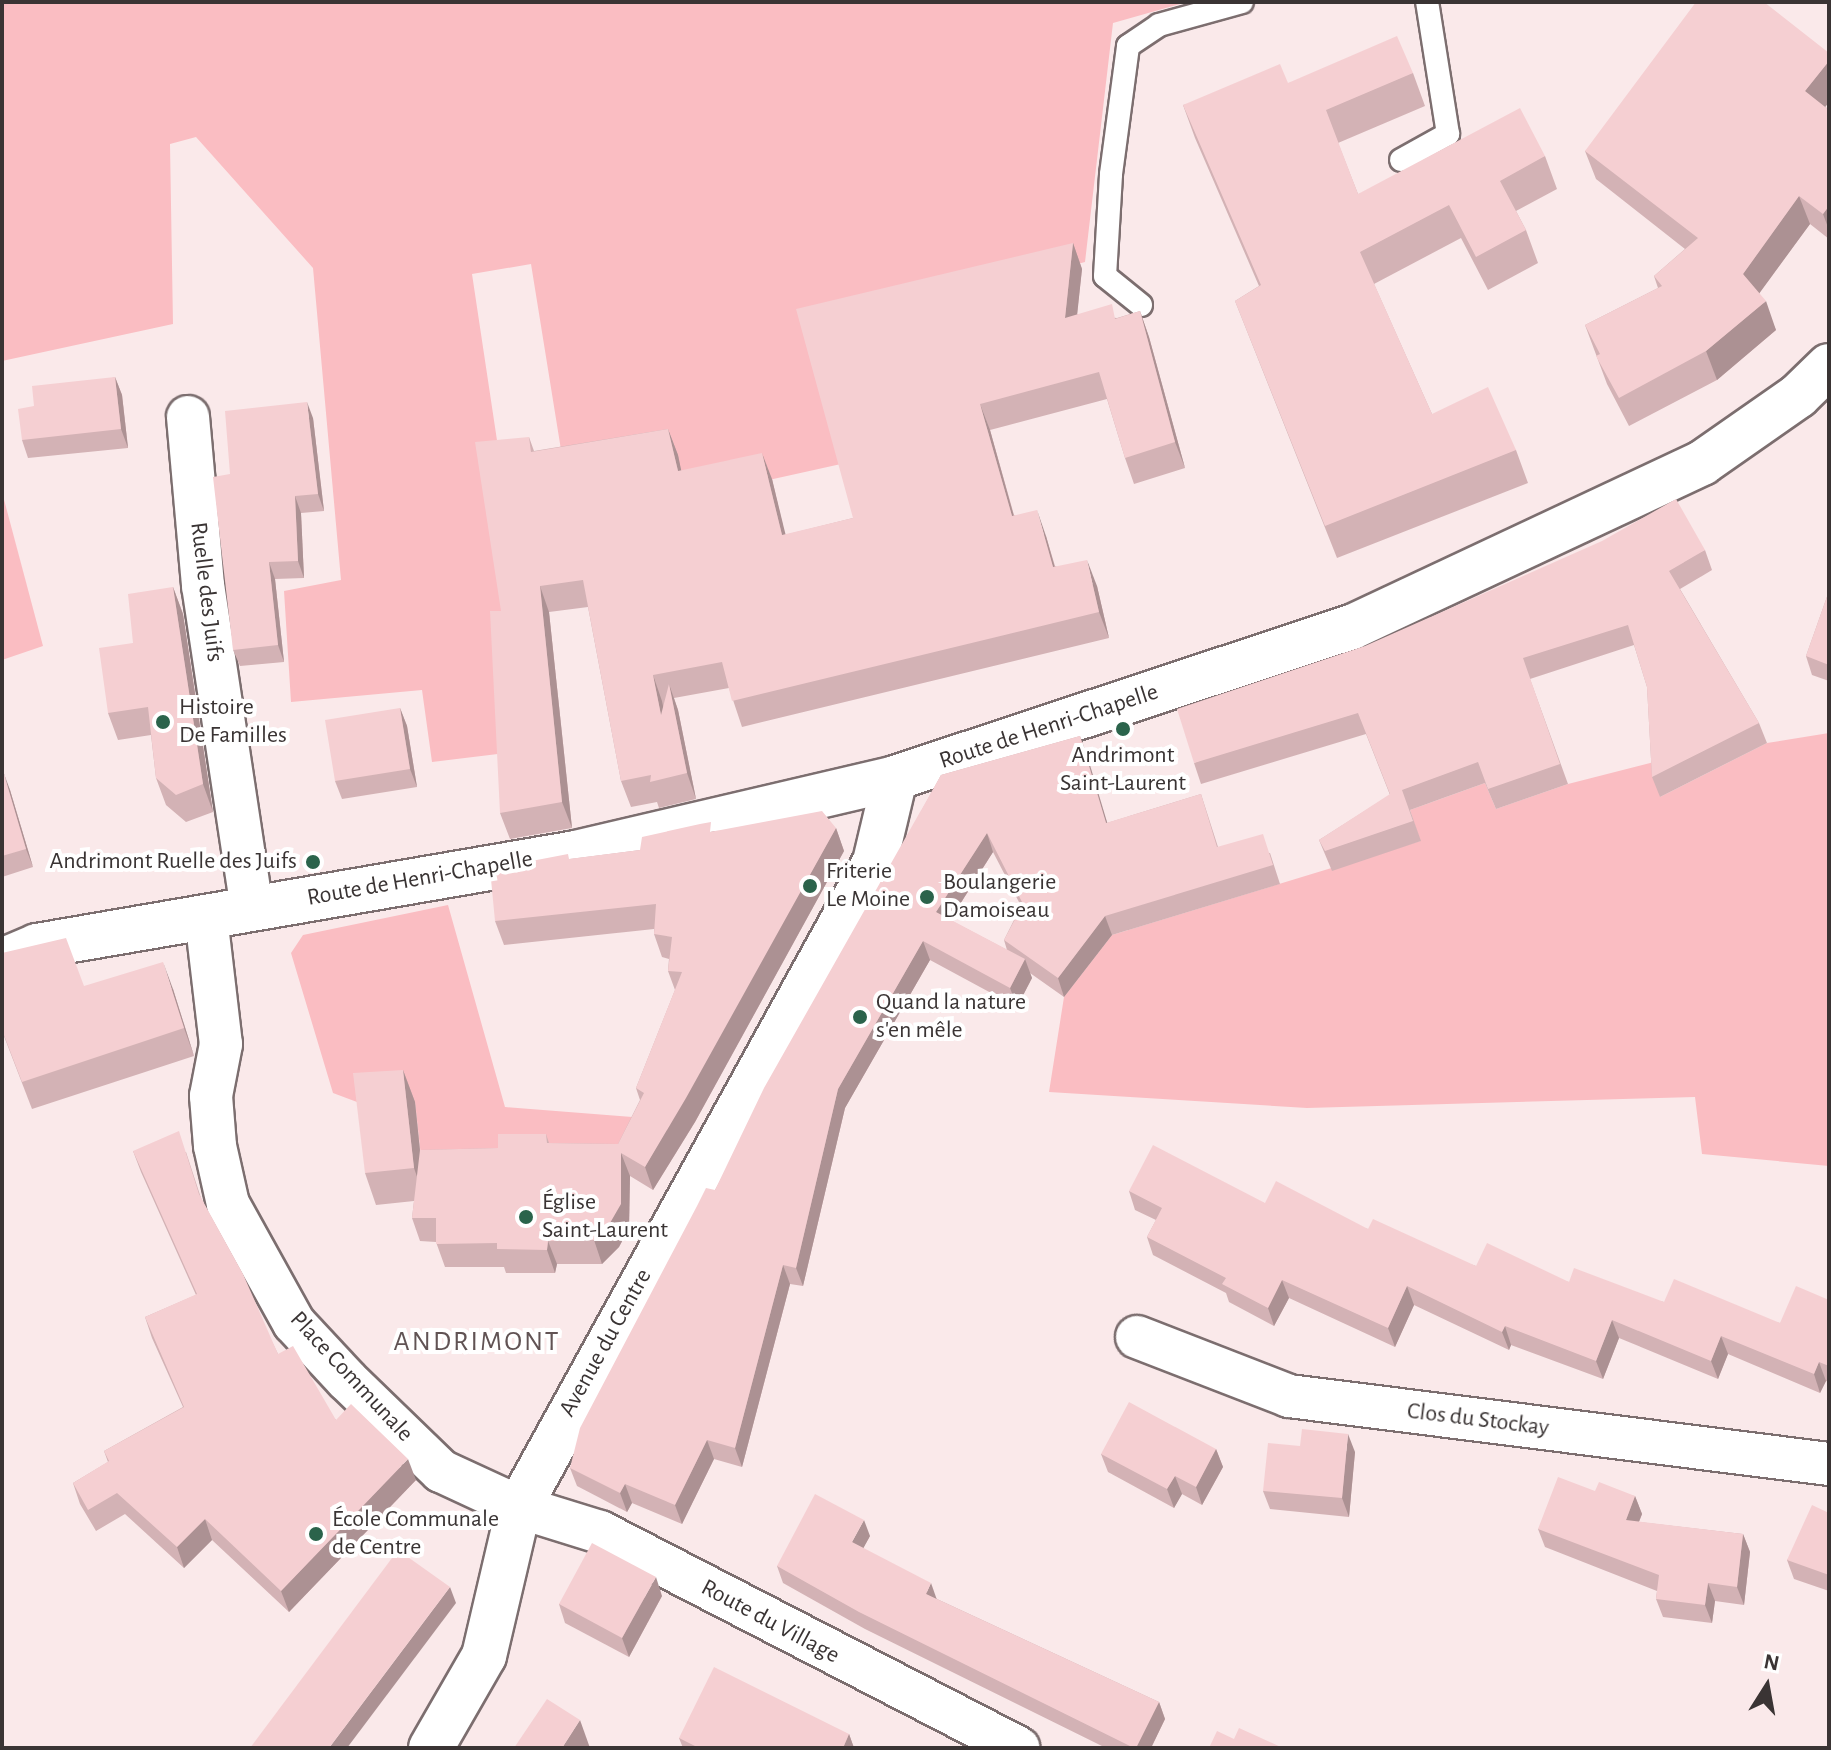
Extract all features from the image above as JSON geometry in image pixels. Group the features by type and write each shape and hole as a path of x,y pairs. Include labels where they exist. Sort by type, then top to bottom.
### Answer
{"street":[{"name":"Route de Henri-Chapelle","path":"2,961 37,946 576,853 895,778 1352,627 1702,463 1798,396 1829,366"},
{"name":"Ruelle des Juifs","path":"188,417 203,585 252,908"},
{"name":"Avenue du Centre","path":"431,1748 484,1656 519,1507 875,862 895,778"},
{"name":"Place Communale","path":"206,917 221,1044 211,1096 215,1146 228,1204 294,1323 347,1380 441,1471 519,1507"},
{"name":"Clos du Stockay","path":"1137,1337 1289,1396 1829,1464"},
{"name":"Route du Village","path":"519,1507 600,1532 1018,1748"}],"lane":[{"path":"1141,305 1105,276 1111,174 1128,46 1159,25 1242,2"},
{"path":"1401,160 1448,134 1427,2"}],"shaded area":[{"path":"2,2 1187,2 1113,23 1085,262 805,336 841,464 687,498 562,456 531,264 472,274 501,467 510,637 506,753 432,762 422,690 291,702 284,591 341,580 313,268 196,137 170,144 173,324 2,361"},
{"path":"2,492 43,646 2,660"},
{"path":"1829,733 1829,1166 1702,1154 1695,1097 1307,1108 1049,1092 1064,997 1112,935 1420,841 1410,810 1485,783 1496,809 1568,784 1658,761 1660,797 1767,743"},
{"path":"448,905 505,1107 645,1118 618,1165 425,1193 415,1102 365,1105 333,1093 291,953 303,935"}],"building":[{"path":"1696,2 1764,2 1829,53 1829,61 1805,91 1829,110 1829,206 1823,214 1799,196 1743,274 1766,301 1706,351 1619,398 1596,356 1600,354 1585,325 1662,286 1654,276 1698,238 1585,151"},
{"path":"1397,36 1413,73 1326,110 1358,194 1520,108 1545,156 1500,181 1526,230 1476,257 1449,205 1360,252 1432,414 1488,387 1516,450 1325,526 1235,301 1261,285 1183,105 1280,64 1288,83"},
{"path":"1073,243 1065,318 1112,304 1115,319 1140,311 1175,442 1125,458 1099,372 980,404 1012,516 1037,510 1053,567 1087,560 1099,612 732,701 722,662 653,675 661,715 669,684 687,773 650,782 651,775 621,781 583,580 540,586 562,802 500,813 490,611 501,611 475,442 529,437 531,452 668,429 678,471 762,453 782,535 853,518 796,309"},
{"path":"115,377 121,429 22,440 18,409 34,406 32,386"},
{"path":"307,402 318,494 295,496 298,561 269,562 278,645 233,650 213,477 230,474 225,411"},
{"path":"1676,499 1705,550 1669,571 1759,723 1652,777 1647,687 1628,625 1523,658 1560,764 1488,789 1478,762 1402,790 1413,821 1325,851 1319,840 1390,794 1358,713 1194,763 1177,709 1365,646 1602,541"},
{"path":"173,587 203,784 176,795 156,778 148,707 108,713 99,648 133,643 128,594"},
{"path":"1829,591 1829,665 1806,656"},
{"path":"400,708 410,769 335,781 325,720"},
{"path":"1080,736 1106,823 1201,794 1217,847 1263,834 1273,865 1105,916 1058,978 1004,940 1023,904 987,833 936,912 1025,959 1010,988 923,941 838,1089 796,1268 783,1265 735,1448 707,1440 675,1505 625,1484 620,1493 570,1468 580,1428 706,1188 715,1190 764,1088 941,775"},
{"path":"2,772 26,849 2,856"},
{"path":"822,811 836,828 686,1098 645,1167 621,1153 621,1204 610,1223 594,1240 548,1241 547,1250 497,1249 497,1243 436,1244 436,1218 412,1218 420,1150 498,1148 498,1134 546,1134 547,1143 618,1144 644,1093 636,1088 682,972 668,971 672,937 654,934 656,904 495,921 490,869 568,854 569,859 640,850 642,837 711,822 710,832"},
{"path":"66,938 84,986 163,962 184,1028 22,1082 2,1030 2,953"},
{"path":"403,1070 414,1168 365,1173 353,1073"},
{"path":"179,1131 199,1194 243,1274 278,1354 293,1346 336,1420 351,1404 408,1459 281,1591 205,1519 177,1547 117,1493 88,1510 73,1483 109,1461 104,1451 184,1407 145,1317 197,1294 133,1151"},
{"path":"1153,1145 1265,1203 1276,1181 1368,1229 1373,1219 1476,1266 1487,1243 1569,1282 1574,1268 1664,1302 1674,1279 1780,1323 1796,1286 1829,1300 1829,1366 1819,1362 1814,1374 1721,1336 1711,1361 1612,1320 1596,1361 1505,1326 1502,1332 1407,1286 1388,1328 1282,1280 1268,1308 1222,1284 1226,1278 1147,1237 1162,1208 1129,1191"},
{"path":"1129,1402 1216,1449 1196,1487 1175,1476 1167,1489 1101,1454"},
{"path":"1302,1429 1348,1434 1342,1498 1263,1491 1268,1443 1300,1446"},
{"path":"1558,1477 1595,1491 1599,1482 1635,1496 1626,1520 1743,1534 1737,1587 1708,1583 1705,1605 1656,1599 1659,1575 1538,1529"},
{"path":"815,1494 864,1520 852,1542 931,1583 926,1594 1159,1702 1136,1748 859,1612 777,1566"},
{"path":"1812,1505 1829,1513 1829,1575 1787,1560"},
{"path":"592,1543 656,1577 622,1638 559,1604"},
{"path":"398,1550 450,1587 329,1748 250,1748"},
{"path":"714,1667 849,1734 843,1748 699,1748 679,1738"},
{"path":"547,1699 580,1720 562,1748 514,1748"},
{"path":"1239,1728 1283,1748 1209,1748 1217,1731 1234,1739"}],"place":[{"name":"Histoire De Familles","path":"163,722"},
{"name":"Andrimont Saint-Laurent","path":"1123,729"},
{"name":"Andrimont Ruelle des Juifs","path":"313,862"},
{"name":"Friterie Le Moine","path":"810,886"},
{"name":"Boulangerie Damoiseau","path":"927,897"},
{"name":"Quand la nature s'en mêle","path":"860,1017"},
{"name":"Église Saint-Laurent","path":"526,1217"},
{"name":"École Communale de Centre","path":"316,1534"}],"district":[{"name":"ANDRIMONT","path":"477,1342"}]}
